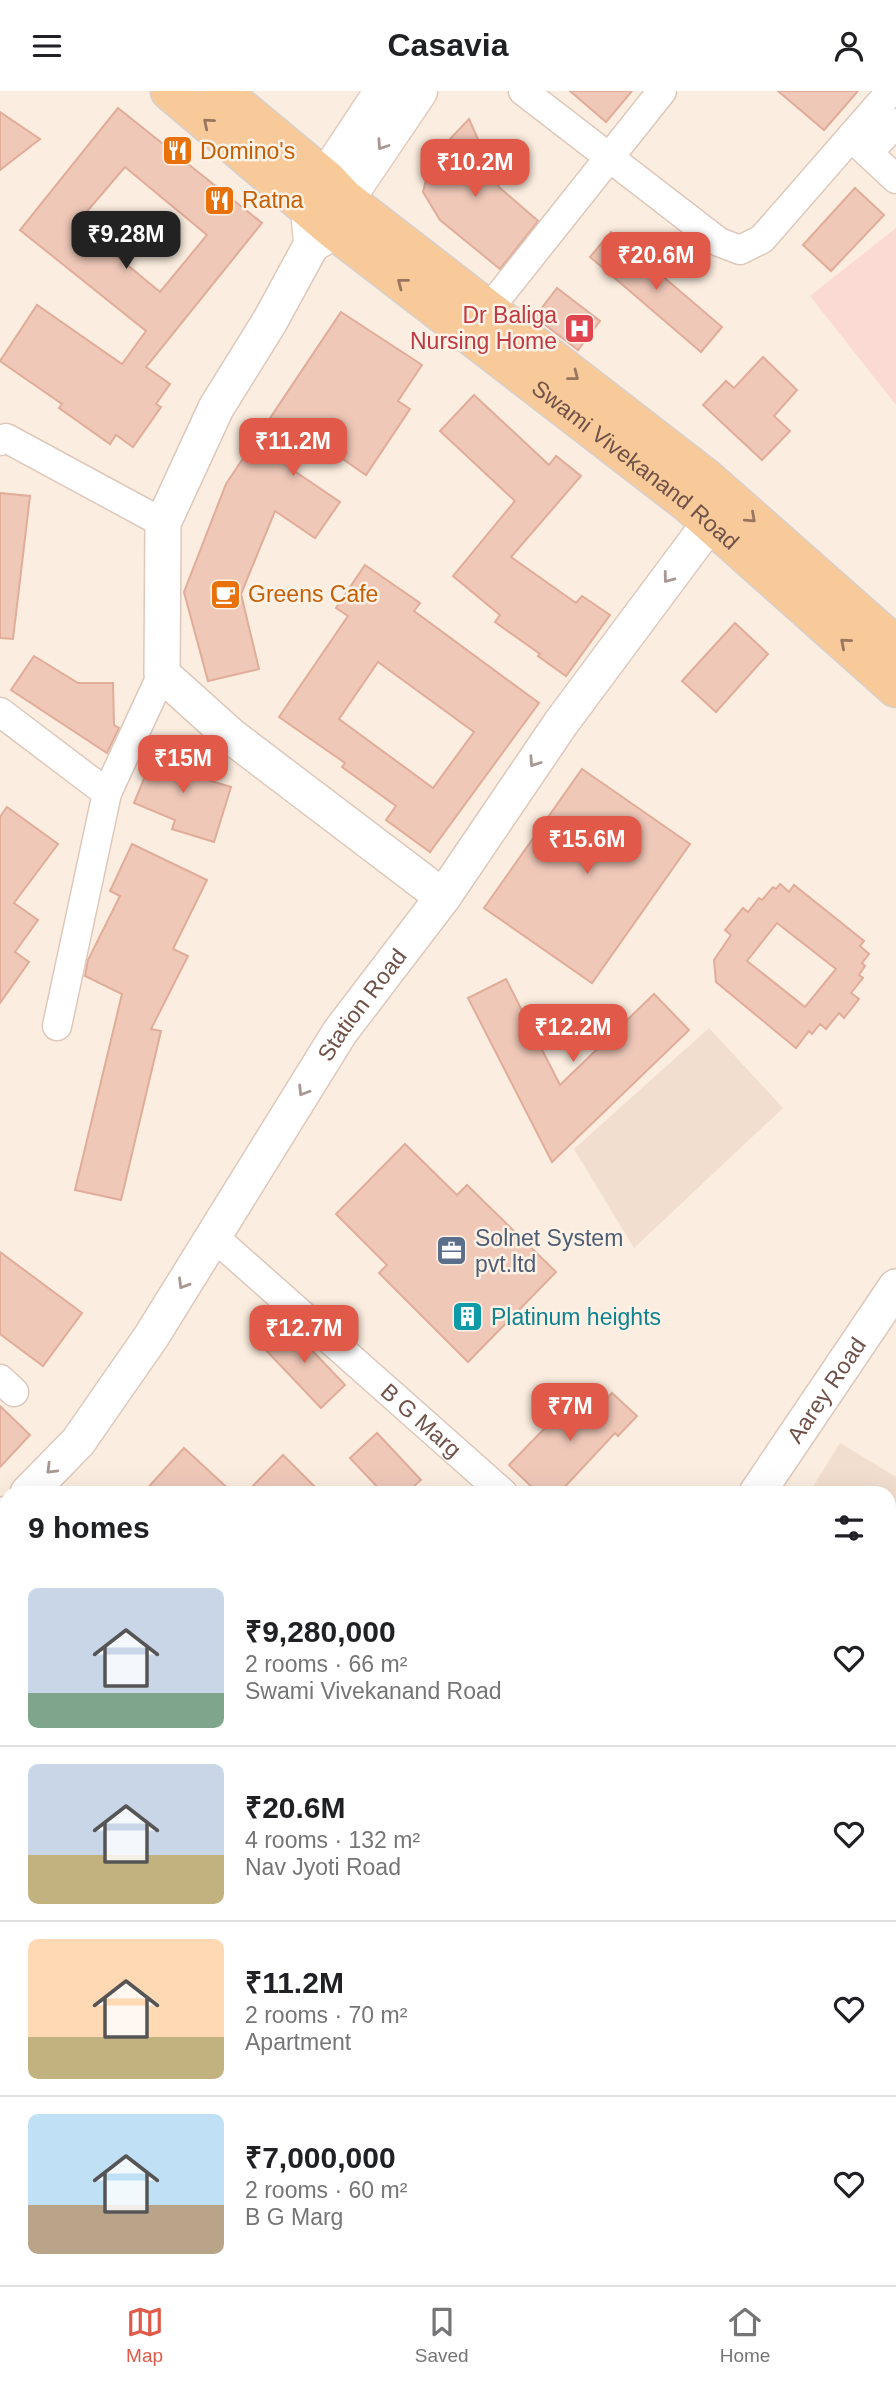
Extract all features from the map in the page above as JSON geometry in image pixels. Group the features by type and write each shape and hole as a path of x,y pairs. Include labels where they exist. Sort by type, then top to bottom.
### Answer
{"main road":[{"name":"Swami Vivekanand Road","path":"170,91 326,212 688,503 896,688"},
{"name":"Swami Vivekanand Road","path":"220,91 326,212 488,310 707,479 896,646"},
{"path":"326,212 384,91"},
{"path":"326,212 418,91"}],"street":[{"path":"488,310 662,91"},
{"path":"859,145 891,91"},
{"path":"535,95 608,157 719,242 740,250 762,239 859,145 896,123"},
{"path":"859,145 896,179"},
{"path":"57,1026 107,793 162,674 163,523 216,408 270,321 326,212"},
{"path":"0,441 6,438 163,523"},
{"name":"Station Road","path":"35,1486 78,1442 151,1337 340,1032 443,897 561,723 709,524"},
{"path":"162,674 231,736 443,897"},
{"path":"0,712 107,793"},
{"name":"B G Marg","path":"213,1236 495,1486"},
{"name":"Aarey Road","path":"762,1486 896,1287"}],"shaded area":[{"path":"896,228 896,405 810,296"},
{"path":"709,1028 783,1108 634,1248 574,1149"},
{"path":"840,1443 896,1477 896,1486 813,1486"}],"building":[{"path":"570,91 632,91 606,122"},
{"path":"778,91 858,91 824,130"},
{"path":"118,108 262,223 146,367 170,384 156,404 161,407 133,447 116,435 110,444 59,408 62,404 0,361 37,305 122,364 146,331 20,230","holes":["125,167 207,235 160,292 77,223"]},
{"path":"0,112 40,139 0,170"},
{"path":"469,119 499,187 538,221 500,269 440,220 423,192 431,159"},
{"path":"855,188 884,215 831,271 803,245"},
{"path":"611,232 722,327 701,352 590,257"},
{"path":"557,288 600,321 578,350 535,317"},
{"path":"341,312 422,365 398,401 410,409 366,475 311,437 290,468 340,502 315,538 275,511 241,594 259,669 208,681 184,592 226,484"},
{"path":"763,357 797,390 774,416 790,431 762,460 703,405 726,381 734,388"},
{"path":"474,395 549,465 556,456 581,476 511,557 576,603 582,596 610,615 566,676 495,622 500,615 453,576 515,501 440,431"},
{"path":"0,493 30,496 13,639 0,638"},
{"path":"365,565 420,603 414,611 539,703 430,852 386,820 396,806 342,767 345,763 279,717 348,616 336,608","holes":["378,662 474,732 433,788 339,719"]},
{"path":"735,623 768,654 716,712 682,681"},
{"path":"34,656 78,683 113,683 114,725 119,728 107,753 11,690"},
{"path":"160,740 182,749 174,770 231,787 214,842 172,829 175,820 134,803"},
{"path":"582,769 690,844 592,983 484,908"},
{"path":"7,807 58,844 14,903 38,920 15,952 29,962 0,1003 0,817"},
{"path":"132,844 207,880 173,949 188,956 151,1029 161,1031 121,1200 75,1190 122,994 85,976 88,960 120,896 110,891"},
{"path":"780,884 789,892 794,885 864,941 860,946 869,954 862,963 865,966 859,975 863,978 851,993 859,999 844,1018 839,1013 826,1029 820,1024 812,1034 809,1031 796,1048 716,982 714,960 731,935 725,930 743,908 748,912 759,898 762,900 773,887 776,889","holes":["777,923 836,969 805,1007 747,961"]},
{"path":"506,979 560,1085 654,994 689,1030 552,1162 468,998"},
{"name":"Platinum heights","path":"405,1144 457,1195 467,1185 556,1272 468,1362 379,1273 387,1265 336,1214"},
{"path":"0,1252 82,1313 43,1366 0,1334"},
{"path":"286,1323 345,1385 321,1408 262,1346"},
{"path":"612,1393 637,1416 618,1436 615,1433 566,1486 531,1486 509,1465 577,1395 594,1412"},
{"path":"0,1406 30,1435 0,1467"},
{"path":"377,1433 421,1480 414,1486 376,1486 350,1458"},
{"path":"184,1448 225,1486 149,1486"},
{"path":"283,1455 314,1486 253,1486"}],"place":[{"name":"Domino's","path":"177,151"},
{"name":"Ratna","path":"219,200"},
{"name":"Dr Baliga Nursing Home","path":"580,328"},
{"name":"Greens Cafe","path":"225,594"},
{"name":"Solnet System pvt.ltd","path":"452,1251"},
{"name":"Platinum heights","path":"468,1317"}]}
